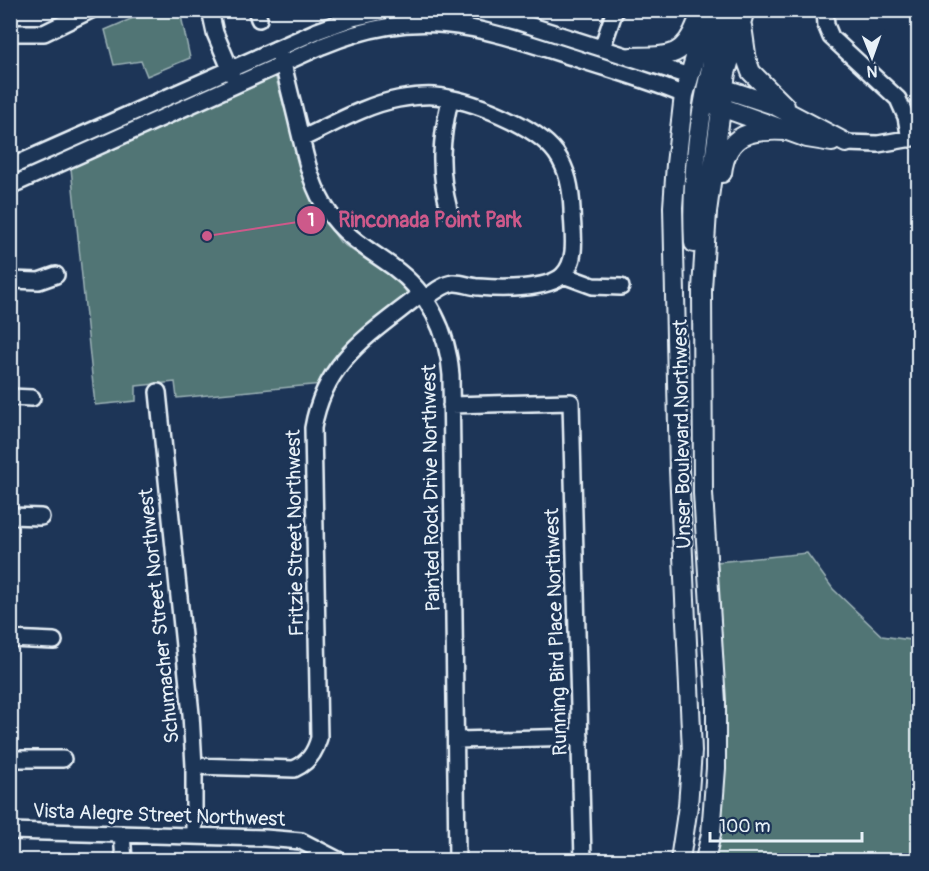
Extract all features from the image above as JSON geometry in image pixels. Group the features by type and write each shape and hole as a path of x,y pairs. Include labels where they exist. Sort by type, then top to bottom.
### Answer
{"main road":[{"path":"631,57 659,57 679,51 692,37 701,10"},
{"name":"Unser Boulevard Northwest","path":"680,861 688,806 692,752 680,469 674,228 676,164 684,94 710,10"},
{"path":"738,14 751,72 791,123"},
{"name":"Unser Boulevard Northwest","path":"705,861 711,834 715,779 716,702 703,493 702,289 714,95 726,73 738,14"},
{"path":"689,76 714,95 846,143"},
{"path":"684,94 714,95"},
{"path":"702,330 712,285 725,156 739,138 751,132 791,123"}],"street":[{"path":"10,33 48,32 91,10"},
{"path":"210,10 215,33 237,84"},
{"path":"10,167 334,24 388,10"},
{"path":"472,10 498,13 689,76"},
{"path":"602,48 615,10"},
{"path":"825,10 826,25 831,37 898,99 905,111 914,138 878,144 846,143"},
{"path":"494,32 498,13"},
{"path":"10,186 338,39 389,26 443,24 494,32 684,94"},
{"name":"Painted Rock Drive Northwest","path":"276,49 283,63 314,186 333,219 350,237 402,273 423,296 435,315 446,344 450,363 451,405 457,861"},
{"path":"302,139 385,102 422,96 450,99 497,115 537,134 551,147 559,158 569,183 572,204 572,257 563,275 551,283 538,286 481,288 453,283 423,296"},
{"path":"449,210 443,185 441,154 450,99"},
{"path":"10,280 39,281 56,274"},
{"path":"563,275 593,286 621,287"},
{"name":"Fritzie Street Northwest","path":"194,766 294,769 304,765 315,750 319,738 314,428 317,406 339,365 353,348 423,296"},
{"name":"Schumacher Street Northwest","path":"158,392 191,714 194,836"},
{"path":"10,397 32,398"},
{"name":"Running Bird Place Northwest","path":"451,405 571,402 583,861"},
{"path":"10,516 41,517"},
{"path":"10,639 54,641"},
{"path":"457,740 580,737"},
{"path":"10,759 63,759"},
{"name":"Vista Alegre Street Northwest","path":"10,831 301,841 338,861"},
{"path":"122,834 124,861"}],"green space":[{"path":"152,10 180,11 190,58 147,76 141,61 114,65 105,30"},
{"path":"275,75 308,191 319,212 340,242 403,285 409,299 322,384 177,398 175,382 136,386 136,401 95,405 71,168"},
{"path":"807,553 833,589 882,636 918,641 918,860 713,860 723,786 725,749 724,674 717,562"}],"place":[{"name":"Rinconada Point Park","path":"207,236"}]}
